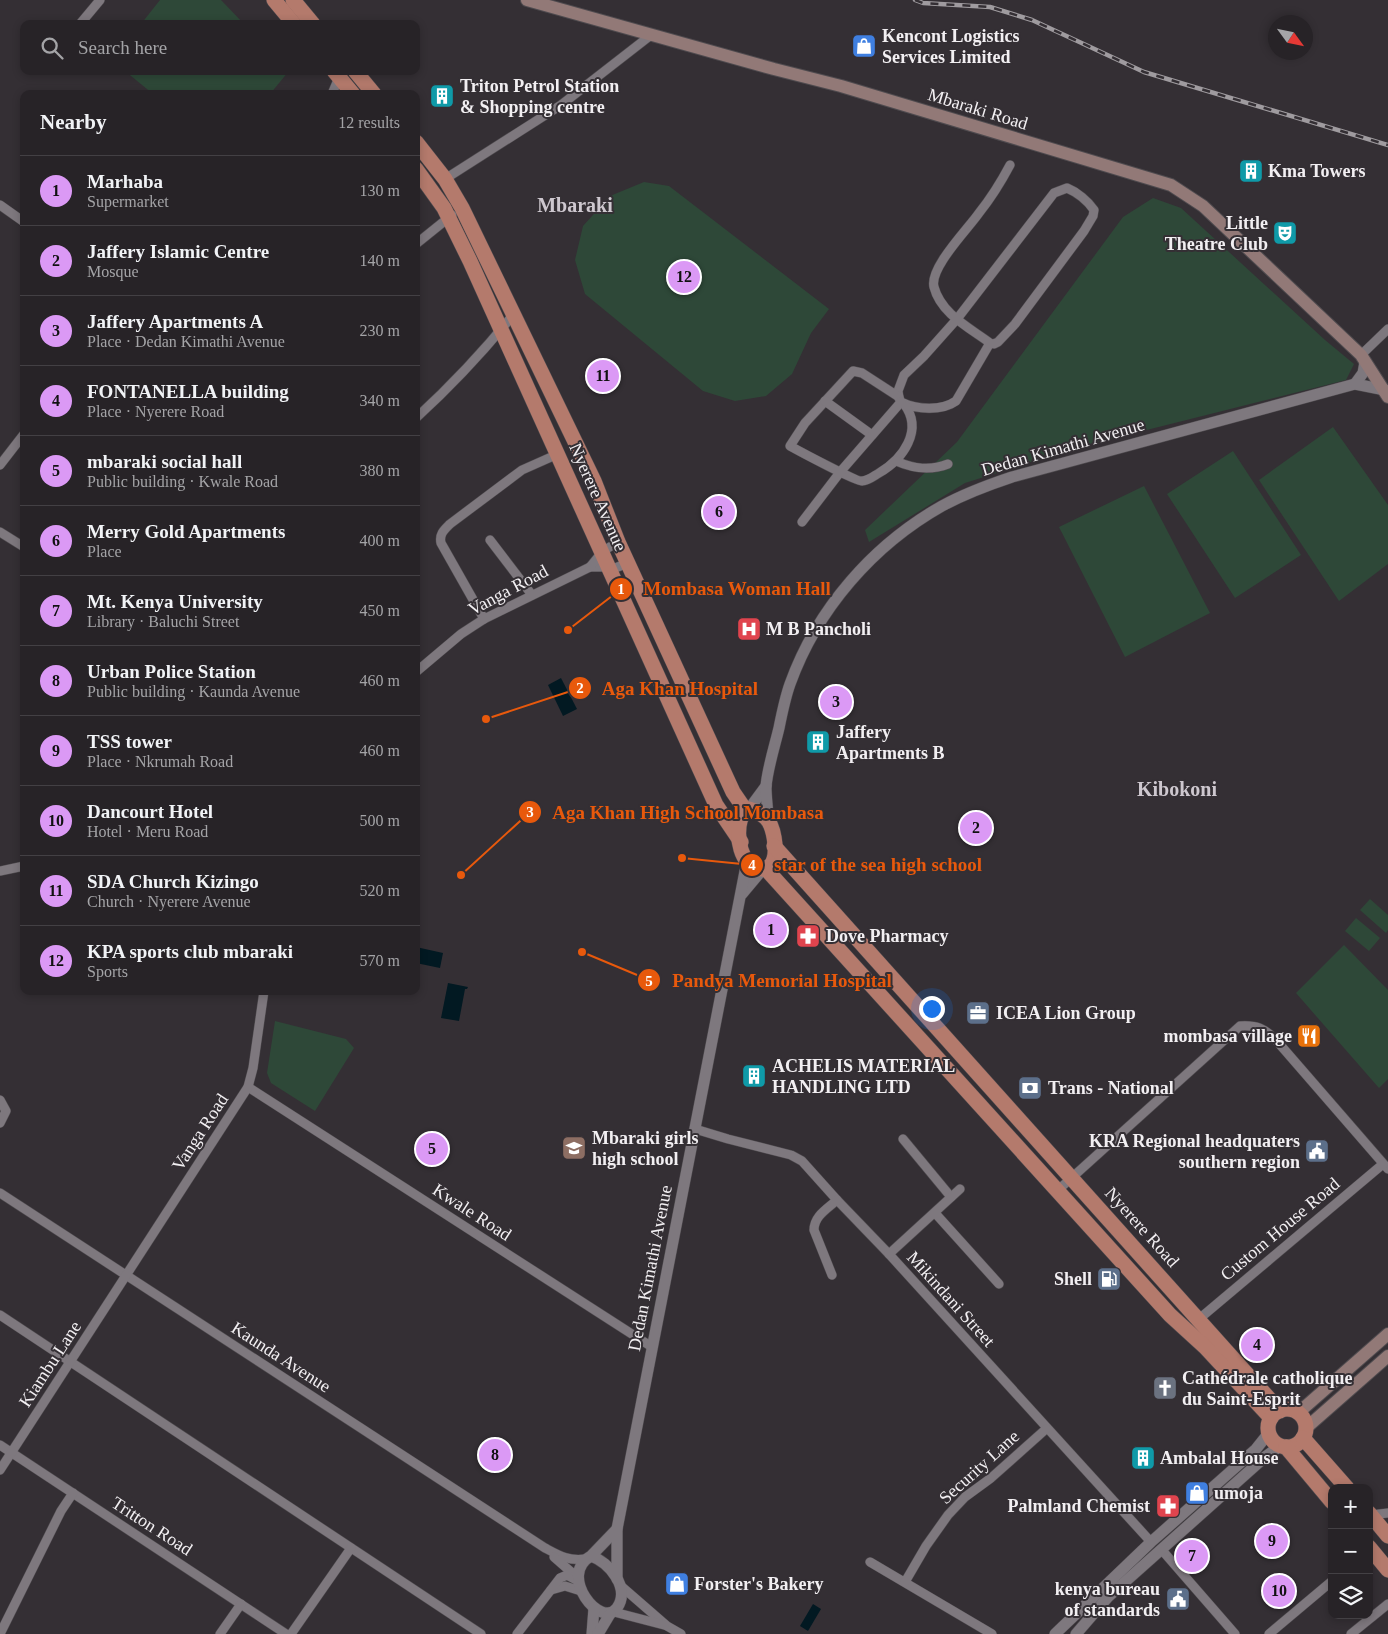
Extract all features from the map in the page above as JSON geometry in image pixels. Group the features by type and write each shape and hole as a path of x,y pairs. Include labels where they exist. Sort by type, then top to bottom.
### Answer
{"highway":[{"path":"274,0 291,20"},
{"path":"293,0 310,20"},
{"path":"339,75 350,90"},
{"path":"358,75 370,89"},
{"name":"Nyerere Avenue","path":"420,146 445,178 462,208 594,480 618,542 733,792 748,810"},
{"path":"420,171 434,162"},
{"name":"Nyerere Avenue","path":"420,175 449,217 603,551 716,805 741,842"},
{"path":"511,351 594,480"},
{"path":"627,607 644,599"},
{"path":"676,714 693,704"},
{"path":"747,861 739,833 740,820 748,810 762,815 768,821 774,846 774,860 764,870"},
{"name":"Nyerere Road","path":"774,846 1185,1303 1199,1319 1210,1342"},
{"name":"Nyerere Road","path":"747,861 764,870 902,1019 1170,1315 1210,1342 1275,1414"},
{"path":"885,1001 902,988"},
{"path":"902,1019 918,1006"},
{"path":"1170,1315 1185,1303"},
{"path":"1283,1447 1297,1444 1304,1433 1305,1422 1298,1413 1286,1409 1275,1414 1267,1428 1268,1434 1274,1442 1283,1447 1328,1498"},
{"path":"1304,1433 1343,1484"},
{"path":"1373,1518 1388,1536"},
{"path":"1373,1552 1388,1570"}],"main road":[{"name":"Mbaraki Road","path":"527,0 774,70 841,86 1171,185 1203,206 1363,358 1386,394"},
{"path":"1298,1413 1388,1334"},
{"path":"1304,1433 1388,1356"}],"street":[{"path":"83,20 100,0"},
{"path":"445,178 561,105 651,35"},
{"path":"333,90 337,75"},
{"path":"990,343 956,401 951,405 928,408 901,401 857,371 853,371 805,423 790,446 857,481 863,482 891,466 906,448 911,435 912,417 901,401 899,386 904,375 928,352 957,319 1054,193 1068,188 1091,205 1094,210 1093,216 1015,324 998,342 990,343 957,319 944,305 934,288 933,280 936,272 960,236 983,208 1010,165"},
{"path":"0,205 20,219"},
{"path":"420,241 462,208"},
{"path":"420,414 469,367 513,315"},
{"path":"1355,384 1363,373 1363,358 1388,329"},
{"name":"Dedan Kimathi Avenue","path":"766,786 790,685 800,658 819,622 844,589 874,557 926,516 959,498 1012,477 1355,384 1386,394"},
{"path":"825,401 872,435"},
{"path":"802,522 841,471 901,401"},
{"path":"0,465 20,439"},
{"path":"484,619 441,543 442,532 522,470 558,454"},
{"path":"896,461 911,468 932,469 948,464"},
{"path":"0,532 20,544"},
{"path":"490,540 532,595"},
{"name":"Vanga Road","path":"420,669 461,634 484,619 590,567 603,551 618,542"},
{"path":"590,567 604,567 610,570 628,563"},
{"path":"748,810 766,786"},
{"path":"766,786 768,821"},
{"name":"Dedan Kimathi Avenue","path":"619,1582 617,1529 747,861"},
{"path":"0,871 20,867"},
{"path":"740,895 764,870"},
{"name":"Vanga Road","path":"126,1276 248,1087 253,1068 263,995"},
{"path":"1057,1191 1240,1026 1251,1025 1267,1031 1276,1040 1385,1166"},
{"name":"Kwale Road","path":"248,1087 652,1347"},
{"path":"0,1100 6,1111 0,1123"},
{"name":"Mikindani Street","path":"695,1128 728,1139 791,1155 802,1161 1235,1634"},
{"path":"903,1139 951,1197"},
{"name":"Custom House Road","path":"1199,1319 1385,1166"},
{"path":"889,1254 960,1188"},
{"name":"Kaunda Avenue","path":"0,1194 545,1548"},
{"path":"832,1275 814,1230 814,1223 836,1200"},
{"path":"935,1212 999,1284"},
{"name":"Kiambu Lane","path":"0,1470 126,1276"},
{"path":"0,1315 481,1634"},
{"name":"Security Lane","path":"905,1582 926,1546 948,1515 964,1497 991,1478 1046,1429"},
{"path":"1076,1634 1156,1546 1256,1449 1268,1434"},
{"name":"Tritton Road","path":"0,1445 286,1634"},
{"path":"1055,1634 1156,1546 1264,1456 1283,1447"},
{"path":"0,1634 60,1511 73,1493"},
{"path":"1373,1514 1388,1513"},
{"path":"579,1583 580,1567 617,1529"},
{"path":"291,1634 350,1548"},
{"path":"545,1548 573,1560 588,1558 604,1562 619,1582 666,1626"},
{"path":"545,1548 579,1583 594,1608 602,1613 612,1613 666,1626 681,1634"},
{"path":"870,1562 992,1634"},
{"path":"598,1634 620,1604 622,1595 619,1582"},
{"path":"517,1634 550,1590 579,1583"},
{"path":"1269,1634 1328,1584"},
{"path":"220,1634 241,1604"},
{"path":"1351,1634 1388,1604"},
{"path":"592,1634 594,1608"}],"green space":[{"path":"160,0 221,0 240,20 144,20"},
{"path":"130,75 286,75 273,90 148,90"},
{"path":"644,182 669,186 829,309 811,333 792,374 766,396 735,401 703,391 585,294 575,260 583,226 610,196"},
{"path":"1153,198 1181,208 1325,340 1354,364 1346,380 1075,448 965,483 869,542 865,530 957,442 1123,217"},
{"path":"1333,427 1388,505 1388,564 1339,601 1259,480"},
{"path":"1233,451 1301,555 1235,598 1167,494"},
{"path":"1144,486 1210,613 1125,657 1059,527"},
{"path":"1370,899 1388,915 1388,930 1386,933 1360,910"},
{"path":"1356,918 1380,938 1369,951 1345,931"},
{"path":"1344,945 1388,990 1388,1079 1379,1088 1296,993"},
{"path":"275,1021 346,1039 354,1048 315,1111 271,1083 267,1073"}],"water":[{"path":"561,678 577,709 563,716 548,685"},
{"path":"420,948 443,953 440,968 420,964"},
{"path":"448,983 468,987 465,989 459,1021 441,1018"},
{"path":"813,1604 821,1609 808,1631 800,1626"}],"railway":[{"path":"915,0 923,3 990,7 1032,20 1144,72 1388,145"}],"place":[{"name":"Kencont Logistics Services Limited","path":"864,46"},
{"name":"Triton Petrol Station & Shopping centre","path":"442,96"},
{"name":"Kma Towers","path":"1251,171"},
{"name":"Little Theatre Club","path":"1285,233"},
{"name":"KPA sports club mbaraki","path":"684,277"},
{"name":"SDA Church Kizingo","path":"603,376"},
{"name":"Merry Gold Apartments","path":"719,512"},
{"name":"M B Pancholi","path":"749,629"},
{"name":"Mombasa Woman Hall","path":"568,630"},
{"name":"Jaffery Apartments A","path":"836,702"},
{"name":"Aga Khan Hospital","path":"486,719"},
{"name":"Jaffery Apartments B","path":"818,742"},
{"name":"Jaffery Islamic Centre","path":"976,828"},
{"name":"star of the sea high school","path":"682,858"},
{"name":"Aga Khan High School Mombasa","path":"461,875"},
{"name":"Marhaba","path":"771,930"},
{"name":"Dove Pharmacy","path":"808,936"},
{"name":"Pandya Memorial Hospital","path":"582,952"},
{"name":"ICEA Lion Group","path":"978,1013"},
{"name":"mombasa village","path":"1309,1036"},
{"name":"ACHELIS MATERIAL HANDLING LTD","path":"754,1076"},
{"name":"Trans - National","path":"1030,1088"},
{"name":"Mbaraki girls high school","path":"574,1148"},
{"name":"mbaraki social hall","path":"432,1149"},
{"name":"KRA Regional headquaters southern region","path":"1317,1151"},
{"name":"Shell","path":"1109,1279"},
{"name":"FONTANELLA building","path":"1257,1345"},
{"name":"Cathédrale catholique du Saint-Esprit","path":"1165,1388"},
{"name":"Urban Police Station","path":"495,1455"},
{"name":"Ambalal House","path":"1143,1458"},
{"name":"umoja","path":"1197,1493"},
{"name":"Palmland Chemist","path":"1168,1506"},
{"name":"TSS tower","path":"1272,1541"},
{"name":"Mt. Kenya University","path":"1192,1556"},
{"name":"Forster's Bakery","path":"677,1584"},
{"name":"Dancourt Hotel","path":"1279,1591"},
{"name":"kenya bureau of standards","path":"1178,1599"}],"district":[{"name":"Mbaraki","path":"575,205"},
{"name":"Kibokoni","path":"1177,789"}]}
